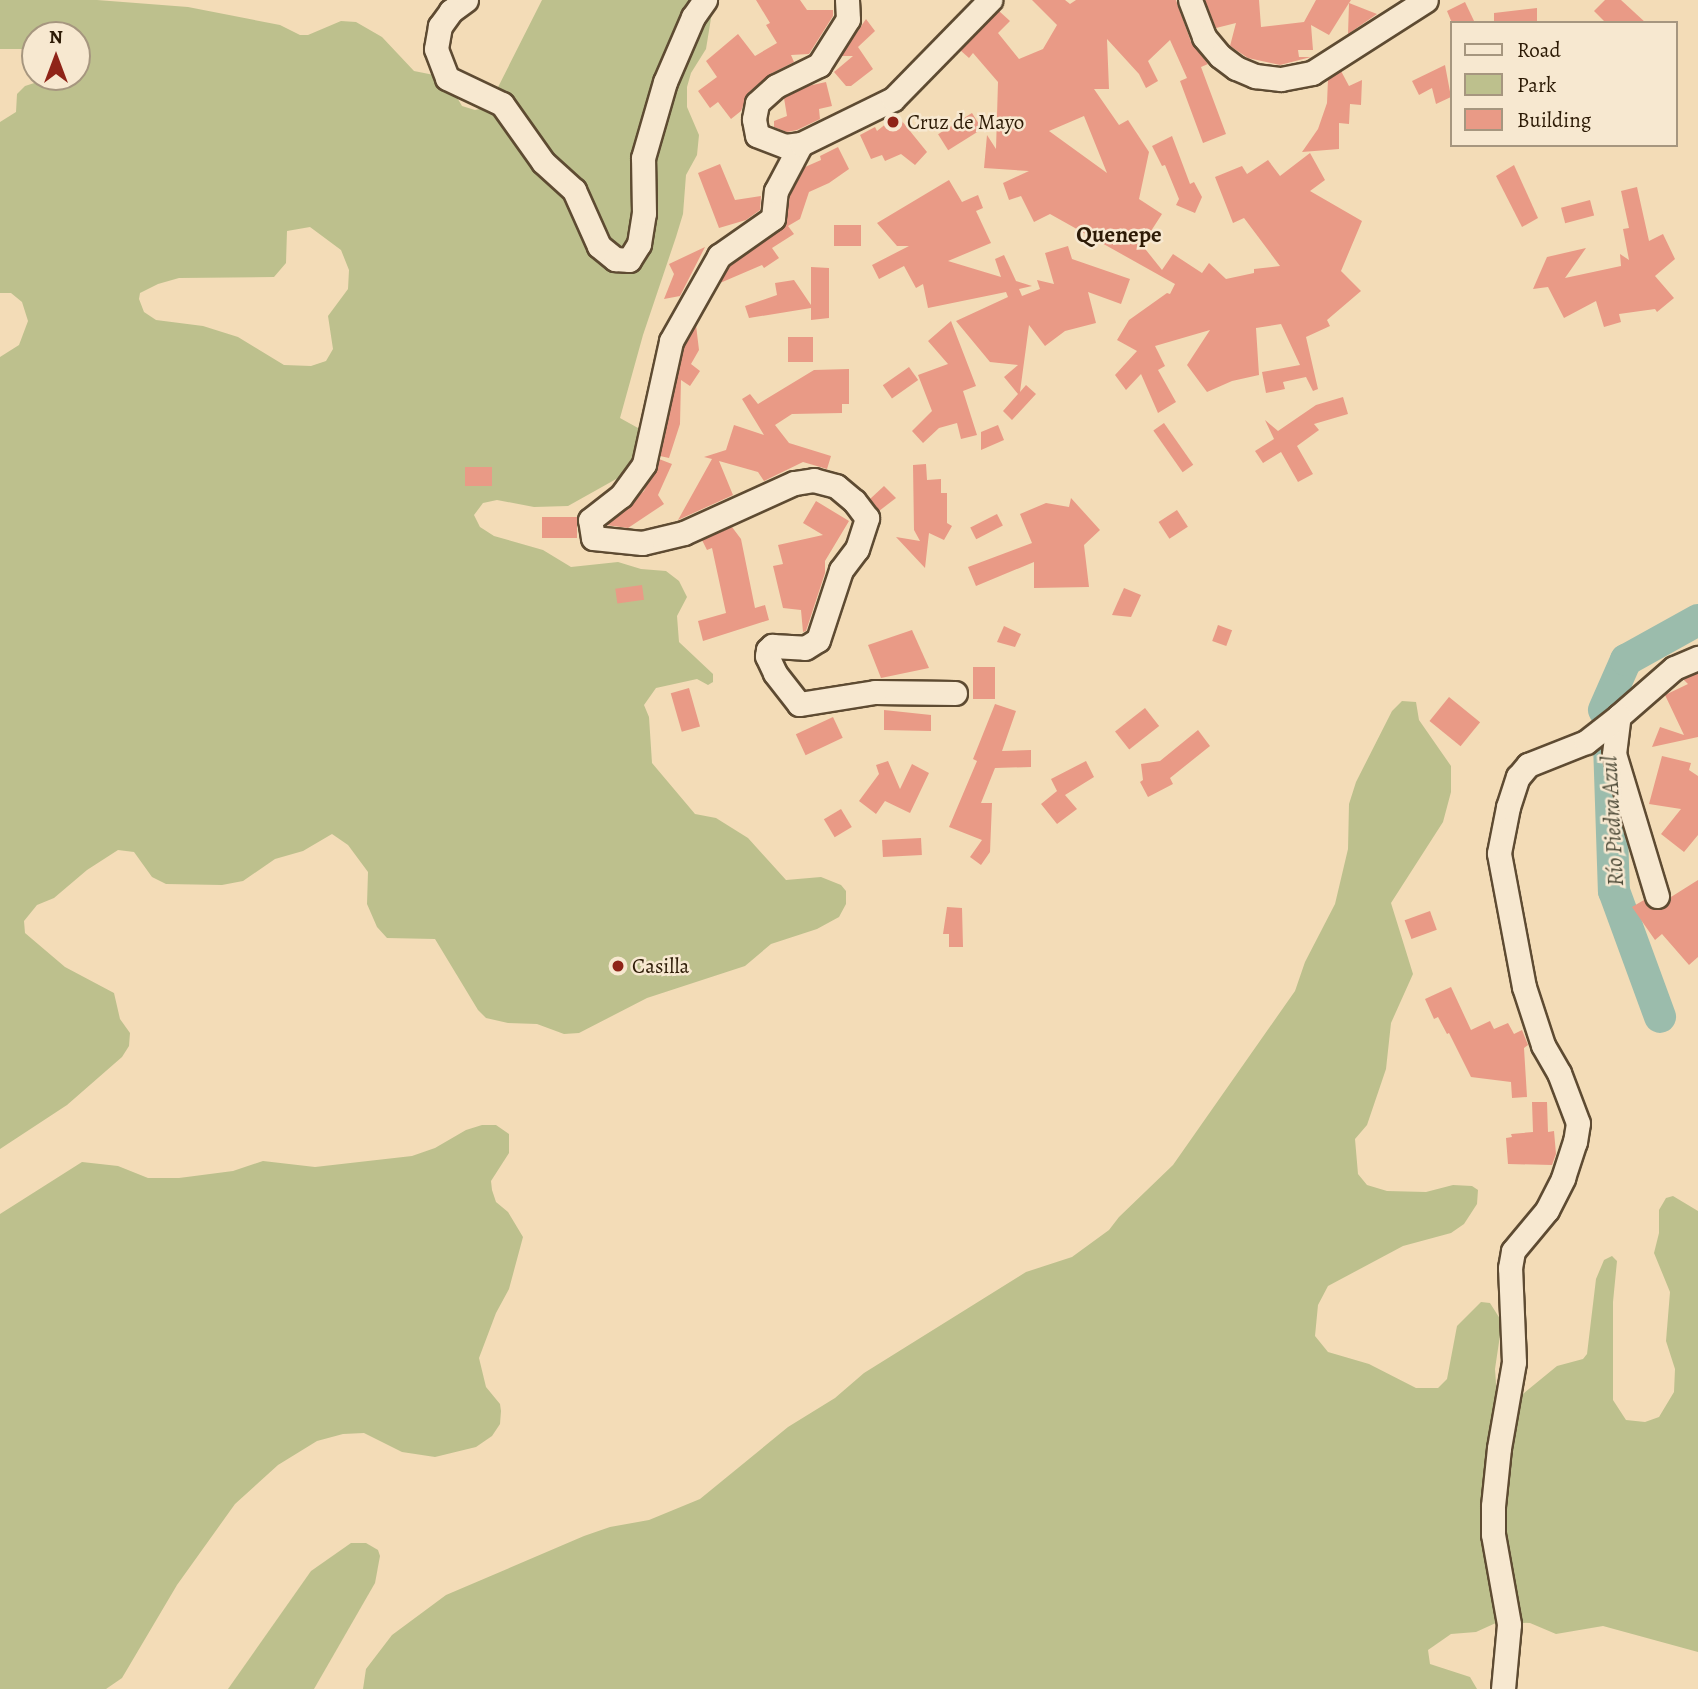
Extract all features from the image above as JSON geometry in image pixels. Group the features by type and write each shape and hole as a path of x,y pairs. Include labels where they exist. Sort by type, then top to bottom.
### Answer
{"street":[{"path":"466,0 451,11 440,26 436,49 447,78 502,104 543,162 574,191 599,246 615,259 629,260 639,244 644,214 643,158 646,145 665,82 693,17 705,0"},
{"path":"847,0 848,19 819,65 776,86 757,103 754,119 757,135 785,146 801,144 893,99 990,0"},
{"path":"1189,0 1204,37 1220,55 1236,68 1255,76 1281,79 1312,73 1426,0"},
{"path":"801,144 776,191 773,218 719,256 671,341 644,464 621,496 590,520 593,538 642,543 684,533 794,483 814,480 836,486 854,501 867,518 857,549 841,570 818,640 805,648 772,646 768,650 767,656 775,673 799,704 875,692 955,693"},
{"path":"1503,1689 1509,1624 1493,1534 1493,1515 1497,1459 1514,1362 1510,1268 1513,1251 1547,1210 1563,1178 1576,1142 1578,1124 1559,1073 1543,1045 1524,987 1500,853 1508,807 1528,765 1586,742 1674,668 1698,658"},
{"path":"1619,716 1614,754 1657,896"}],"green space":[{"path":"0,0 97,0 188,7 280,25 300,35 308,35 341,21 356,22 382,37 414,71 434,75 455,94 462,106 475,110 488,107 542,0 714,0 706,49 691,73 687,87 687,107 699,135 697,155 686,175 683,214 643,335 620,418 638,428 640,448 618,478 568,506 534,507 497,500 483,503 474,515 480,527 494,536 543,550 571,567 618,562 641,569 666,571 679,581 687,597 677,616 679,642 713,674 713,682 708,685 697,679 656,688 644,705 649,717 652,763 695,814 716,818 748,838 786,880 821,877 841,885 846,891 846,904 839,917 817,929 771,944 745,966 647,998 579,1033 564,1034 537,1024 508,1023 486,1018 478,1010 435,939 387,938 377,927 367,904 368,872 348,845 332,834 303,851 275,859 243,881 222,885 166,884 152,877 134,852 118,850 87,870 54,898 37,905 24,921 25,933 65,967 114,993 120,1019 130,1033 129,1046 122,1057 67,1105 0,1149 0,357 19,345 28,321 22,302 11,293 0,293 0,122 16,112 17,94 21,90 91,91 91,21 21,21 21,49 0,49","holes":["310,227 341,250 349,270 348,289 328,316 333,349 326,361 311,366 284,365 238,337 203,326 156,320 144,312 139,299 140,293 179,278 274,277 286,263 287,231"]},
{"path":"1402,701 1416,702 1419,720 1451,766 1451,792 1443,822 1391,903 1413,974 1391,1023 1386,1069 1367,1125 1355,1139 1358,1174 1367,1185 1387,1191 1426,1192 1453,1185 1472,1186 1478,1190 1477,1204 1464,1224 1451,1233 1403,1246 1328,1286 1318,1305 1315,1336 1328,1352 1369,1364 1416,1388 1438,1388 1447,1379 1457,1326 1481,1302 1490,1303 1502,1322 1495,1369 1497,1398 1518,1398 1557,1366 1583,1359 1587,1354 1596,1279 1604,1260 1612,1256 1617,1261 1613,1302 1613,1400 1626,1420 1645,1422 1659,1417 1674,1392 1675,1369 1666,1341 1670,1292 1654,1253 1659,1233 1659,1210 1666,1198 1673,1196 1698,1211 1698,1652 1603,1626 1556,1634 1530,1623 1498,1622 1476,1632 1451,1634 1428,1650 1430,1664 1470,1677 1477,1689 363,1689 366,1669 392,1635 446,1595 584,1536 610,1527 649,1520 700,1499 788,1427 835,1398 864,1373 1026,1272 1072,1257 1109,1230 1173,1165 1295,991 1305,962 1335,904 1348,849 1349,804 1356,782 1392,711"},
{"path":"482,1125 496,1125 509,1134 509,1153 491,1181 492,1190 496,1202 508,1212 523,1237 509,1289 496,1313 479,1358 486,1387 500,1404 500,1424 492,1436 476,1447 435,1457 402,1452 364,1433 343,1434 317,1441 278,1465 235,1504 177,1585 122,1678 106,1689 0,1689 0,1214 82,1162 118,1166 148,1178 179,1178 233,1171 263,1161 315,1167 412,1156"},
{"path":"351,1543 366,1543 378,1550 380,1556 375,1583 314,1689 228,1689 311,1571"}],"building":[{"path":"756,0 800,0 807,10 833,10 833,16 809,54 791,55 794,62 770,74 748,93 741,111 731,119 718,102 710,108 698,91 717,77 706,61 738,34 755,56 777,43 766,25 770,23"},
{"path":"1032,0 1065,0 1070,4 1076,0 1176,0 1191,42 1208,64 1201,67 1226,134 1203,143 1180,81 1187,78 1170,40 1148,61 1158,81 1146,88 1139,74 1107,39 1109,89 1094,89 1119,125 1128,120 1149,152 1139,199 1162,214 1142,245 1162,270 1173,254 1202,273 1209,263 1226,279 1254,273 1254,269 1280,266 1244,218 1233,223 1215,177 1242,166 1247,174 1268,160 1280,176 1310,153 1325,180 1310,191 1362,221 1341,271 1361,291 1327,320 1330,326 1306,337 1318,389 1313,391 1306,377 1283,382 1285,389 1266,393 1262,372 1300,365 1281,324 1256,328 1259,375 1232,381 1207,392 1187,365 1210,330 1155,346 1165,366 1158,370 1176,402 1158,413 1141,374 1126,390 1115,375 1137,351 1117,340 1129,320 1167,293 1170,294 1175,284 1050,214 1034,222 1021,196 1009,200 1003,183 1029,171 984,168 987,135 996,149 998,82 973,53 969,58 960,50 999,11 1010,21 998,33 1019,59 1043,49 1057,25","holes":["1084,116 1107,173 1049,131"]},
{"path":"1205,0 1259,0 1261,27 1304,22 1316,0 1351,0 1329,35 1311,25 1313,50 1298,50 1299,57 1311,57 1280,65 1248,58 1230,46 1236,23 1216,28"},
{"path":"1605,0 1621,0 1644,21 1604,21 1594,11"},
{"path":"1465,2 1474,21 1451,21 1447,11"},
{"path":"1349,3 1377,14 1348,34"},
{"path":"1537,8 1537,21 1494,21 1494,13"},
{"path":"866,19 875,31 858,47 873,69 851,86 846,86 834,72 853,56 841,56"},
{"path":"1445,65 1450,97 1436,104 1432,88 1419,95 1412,81"},
{"path":"1341,71 1349,86 1362,80 1361,105 1350,104 1349,124 1339,123 1339,149 1302,152 1318,129 1327,103 1328,79"},
{"path":"826,82 832,106 819,109 820,119 787,132 774,127 774,121 787,116 784,98 808,86"},
{"path":"972,113 982,129 948,150 938,134"},
{"path":"897,115 927,152 915,165 901,154 885,161 882,155 871,159 860,135 875,127 877,131"},
{"path":"1172,136 1190,184 1194,182 1202,197 1195,213 1176,205 1179,199 1165,165 1162,166 1152,146"},
{"path":"838,147 849,169 829,183 809,192 800,219 788,226 794,234 772,248 779,258 764,268 762,265 720,283 730,266 785,226 790,195 805,167 821,160 820,156"},
{"path":"720,164 735,200 761,196 760,210 746,220 719,228 698,173"},
{"path":"1514,165 1538,218 1522,227 1496,176"},
{"path":"949,180 962,202 978,195 983,208 976,211 991,243 948,261 1001,277 995,259 1004,255 1016,281 1032,286 1019,289 1022,296 1040,289 1037,280 1054,284 1045,253 1068,246 1072,259 1130,279 1121,304 1088,292 1096,323 1065,331 1045,346 1029,325 1020,392 1026,385 1036,394 1012,420 1003,411 1018,394 1004,377 1018,365 990,362 956,321 1008,297 1006,292 928,308 923,284 916,288 904,266 879,279 872,265 909,246 897,246 877,223"},
{"path":"1637,187 1649,241 1663,234 1675,259 1655,276 1674,298 1657,312 1655,309 1619,314 1621,322 1604,327 1596,301 1564,318 1548,287 1533,289 1547,257 1586,248 1565,278 1621,266 1620,254 1629,260 1623,229 1629,228 1621,191"},
{"path":"1590,200 1594,215 1565,223 1561,208"},
{"path":"834,225 861,225 861,246 834,246"},
{"path":"705,247 680,296 664,299 674,274 669,264"},
{"path":"811,267 829,268 829,318 811,320 811,308 749,318 745,306 777,295 775,283 794,280 811,305"},
{"path":"951,321 976,386 963,391 977,435 961,439 957,423 939,428 923,443 912,431 932,411 918,375 948,364 928,341"},
{"path":"696,325 699,350 691,364 700,371 690,386 681,380 680,424 669,458 660,456 684,346"},
{"path":"788,337 813,337 813,362 788,362"},
{"path":"909,367 918,380 892,398 883,385"},
{"path":"849,369 849,404 842,404 842,413 792,414 775,425 789,443 831,456 827,469 803,462 764,481 758,472 719,461 733,495 678,520 712,459 704,457 726,450 734,425 764,435 742,399 750,394 758,404 814,370"},
{"path":"1343,397 1348,414 1314,424 1319,430 1297,446 1313,474 1298,482 1281,452 1263,463 1255,451 1274,439 1265,420 1278,431 1316,405"},
{"path":"1164,423 1193,465 1183,472 1153,430"},
{"path":"998,425 1004,440 981,450 981,432"},
{"path":"659,459 672,464 658,495 664,504 628,528 606,525 644,491"},
{"path":"926,464 927,480 941,479 941,493 947,493 947,523 952,526 944,540 929,533 925,568 896,537 920,541 914,530 913,465"},
{"path":"465,467 492,467 492,486 465,486"},
{"path":"884,486 896,498 879,511 870,499"},
{"path":"1071,498 1100,530 1084,545 1089,587 1034,588 1034,562 976,586 968,567 1032,543 1020,514 1046,503 1069,507"},
{"path":"816,501 849,521 825,561 825,573 806,631 803,632 801,610 783,608 773,566 783,564 778,545 823,535 803,523"},
{"path":"1177,510 1188,527 1169,539 1159,522"},
{"path":"997,514 1003,526 976,539 970,528"},
{"path":"542,517 577,517 577,538 542,538"},
{"path":"732,527 741,539 755,608 765,605 769,620 703,641 698,621 726,613 712,548 707,550 702,540"},
{"path":"642,585 644,600 617,604 615,589"},
{"path":"1124,588 1141,595 1131,617 1112,615"},
{"path":"1218,625 1232,630 1226,646 1212,641"},
{"path":"1004,626 1021,634 1015,647 997,642"},
{"path":"912,630 929,668 881,678 868,645"},
{"path":"973,667 995,667 995,699 973,699"},
{"path":"1698,673 1698,737 1652,747 1660,727 1684,735 1665,695 1688,684 1683,679"},
{"path":"689,688 700,726 682,732 671,693"},
{"path":"1449,697 1480,722 1461,746 1429,721"},
{"path":"995,704 1016,711 1002,751 1031,750 1031,767 995,768 981,803 992,803 990,852 981,865 970,857 982,840 949,827 977,761 973,759"},
{"path":"1145,708 1159,726 1129,750 1115,731"},
{"path":"884,710 931,715 931,731 884,730"},
{"path":"833,717 843,738 806,755 796,734"},
{"path":"1198,730 1210,746 1170,778 1173,784 1148,797 1140,782 1143,780 1141,764 1160,761"},
{"path":"1662,756 1691,763 1689,770 1698,776 1698,835 1684,852 1661,834 1681,809 1649,804"},
{"path":"888,761 900,789 912,764 929,773 910,813 885,801 876,814 859,801 879,774 876,765"},
{"path":"1086,761 1094,777 1065,795 1077,809 1057,824 1041,804 1057,791 1051,779"},
{"path":"841,809 852,827 835,837 824,819"},
{"path":"921,838 922,855 883,857 882,840"},
{"path":"1698,880 1698,957 1689,965 1662,934 1655,940 1632,907 1644,900 1653,909 1662,909 1671,897"},
{"path":"947,907 962,908 963,947 949,947 949,934 943,934"},
{"path":"1430,911 1437,930 1411,939 1405,920"},
{"path":"1451,987 1471,1030 1490,1021 1494,1029 1508,1023 1514,1034 1522,1030 1528,1045 1524,1048 1527,1097 1512,1098 1511,1082 1471,1077 1449,1033 1447,1034 1438,1017 1434,1019 1425,999"},
{"path":"1532,1102 1547,1102 1548,1132 1554,1131 1556,1154 1552,1165 1508,1164 1506,1138 1512,1137 1511,1134 1533,1132"}],"waterway":[{"name":"Río Piedra Azul","path":"1604,710 1626,660 1698,620"},
{"name":"Río Piedra Azul","path":"1609,743 1614,891 1660,1017"}],"place":[{"name":"Cruz de Mayo","path":"893,122"},
{"name":"Casilla","path":"618,966"}],"district":[{"name":"Quenepe","path":"1119,235"}]}
